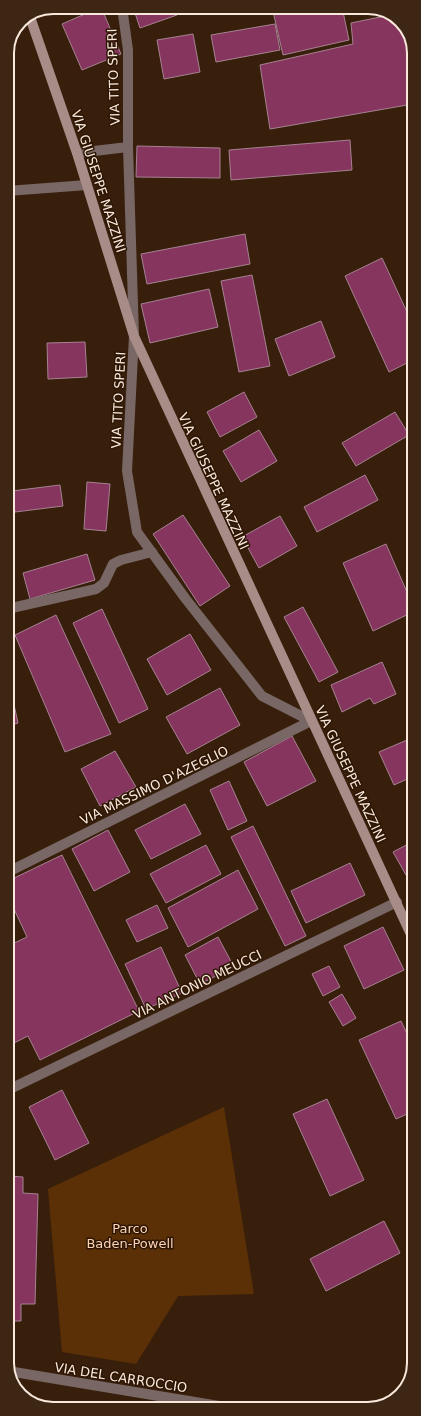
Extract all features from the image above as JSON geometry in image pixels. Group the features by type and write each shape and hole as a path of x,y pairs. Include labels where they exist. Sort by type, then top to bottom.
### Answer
{"main road":[{"name":"VIA GIUSEPPE MAZZINI","path":"31,21 77,153 134,336 311,721 407,925"}],"street":[{"name":"VIA TITO SPERI","path":"123,14 128,50 128,147 134,336 127,471 138,532 185,598 262,696 311,721"},
{"path":"77,153 128,147"},
{"path":"14,190 87,184"},
{"path":"14,607 96,589 104,583 114,564 121,560 152,552"},
{"name":"VIA MASSIMO D'AZEGLIO","path":"14,869 311,721"},
{"name":"VIA ANTONIO MEUCCI","path":"14,1087 397,902"},
{"name":"VIA DEL CARROCCIO","path":"15,1372 194,1402"}],"green space":[{"name":"Parco Baden-Powell","path":"224,1107 254,1294 178,1296 136,1364 62,1352 48,1189"}],"building":[{"path":"85,14 104,14 121,54 82,70 62,24"},
{"path":"135,14 177,15 140,28"},
{"path":"274,14 343,14 349,40 283,55"},
{"path":"382,17 399,29 405,41 407,53 407,105 270,129 260,65 353,44 351,23"},
{"path":"275,24 280,50 216,62 211,35"},
{"path":"193,34 200,72 164,79 157,40"},
{"path":"350,140 352,170 231,180 229,150"},
{"path":"137,146 220,148 220,178 136,177"},
{"path":"245,234 250,264 147,284 141,254"},
{"path":"382,258 407,312 407,363 389,372 345,276"},
{"path":"252,275 270,366 239,372 221,281"},
{"path":"209,289 218,327 150,343 141,304"},
{"path":"321,321 335,357 289,376 275,339"},
{"path":"85,342 87,377 48,379 47,343"},
{"path":"244,392 257,417 220,437 207,412"},
{"path":"395,412 407,432 407,436 356,466 342,443"},
{"path":"259,430 277,461 241,482 223,451"},
{"path":"365,475 378,500 317,532 304,507"},
{"path":"87,482 110,484 106,531 84,529"},
{"path":"60,485 63,506 15,512 14,491"},
{"path":"183,515 230,586 200,606 153,534"},
{"path":"280,516 297,546 259,568 242,537"},
{"path":"386,544 407,592 407,615 373,631 343,563"},
{"path":"87,554 95,580 30,599 23,573"},
{"path":"303,607 338,672 319,682 284,617"},
{"path":"102,609 148,709 119,723 73,623"},
{"path":"56,615 111,734 65,752 15,635"},
{"path":"190,634 211,670 167,695 147,659"},
{"path":"382,662 396,694 374,704 370,698 342,712 331,685"},
{"path":"220,688 240,725 187,754 166,717"},
{"path":"14,705 18,723 14,724"},
{"path":"292,736 316,781 267,806 244,762"},
{"path":"407,740 407,779 394,785 379,752"},
{"path":"115,751 136,787 100,806 81,769"},
{"path":"229,781 247,821 228,830 210,790"},
{"path":"185,804 201,834 151,859 135,830"},
{"path":"253,826 306,936 285,946 231,837"},
{"path":"108,830 130,872 94,891 72,849"},
{"path":"206,845 221,874 166,903 150,874"},
{"path":"407,845 406,875 393,852"},
{"path":"62,855 139,1011 40,1060 28,1036 14,1043 14,943 27,937 14,909 14,878"},
{"path":"350,863 365,895 306,923 291,891"},
{"path":"238,870 258,909 188,947 168,908"},
{"path":"157,905 168,928 137,942 126,920"},
{"path":"383,927 404,970 364,989 344,946"},
{"path":"218,937 234,967 200,984 185,955"},
{"path":"161,947 182,993 146,1009 125,964"},
{"path":"329,966 340,987 323,996 312,974"},
{"path":"342,994 356,1018 343,1026 329,1002"},
{"path":"401,1021 407,1033 407,1114 396,1119 359,1040"},
{"path":"62,1090 89,1143 55,1160 29,1107"},
{"path":"327,1099 364,1180 330,1196 293,1114"},
{"path":"14,1176 23,1177 23,1193 38,1194 35,1304 21,1304 21,1321 14,1321"},
{"path":"384,1221 400,1253 326,1291 310,1259"}]}
